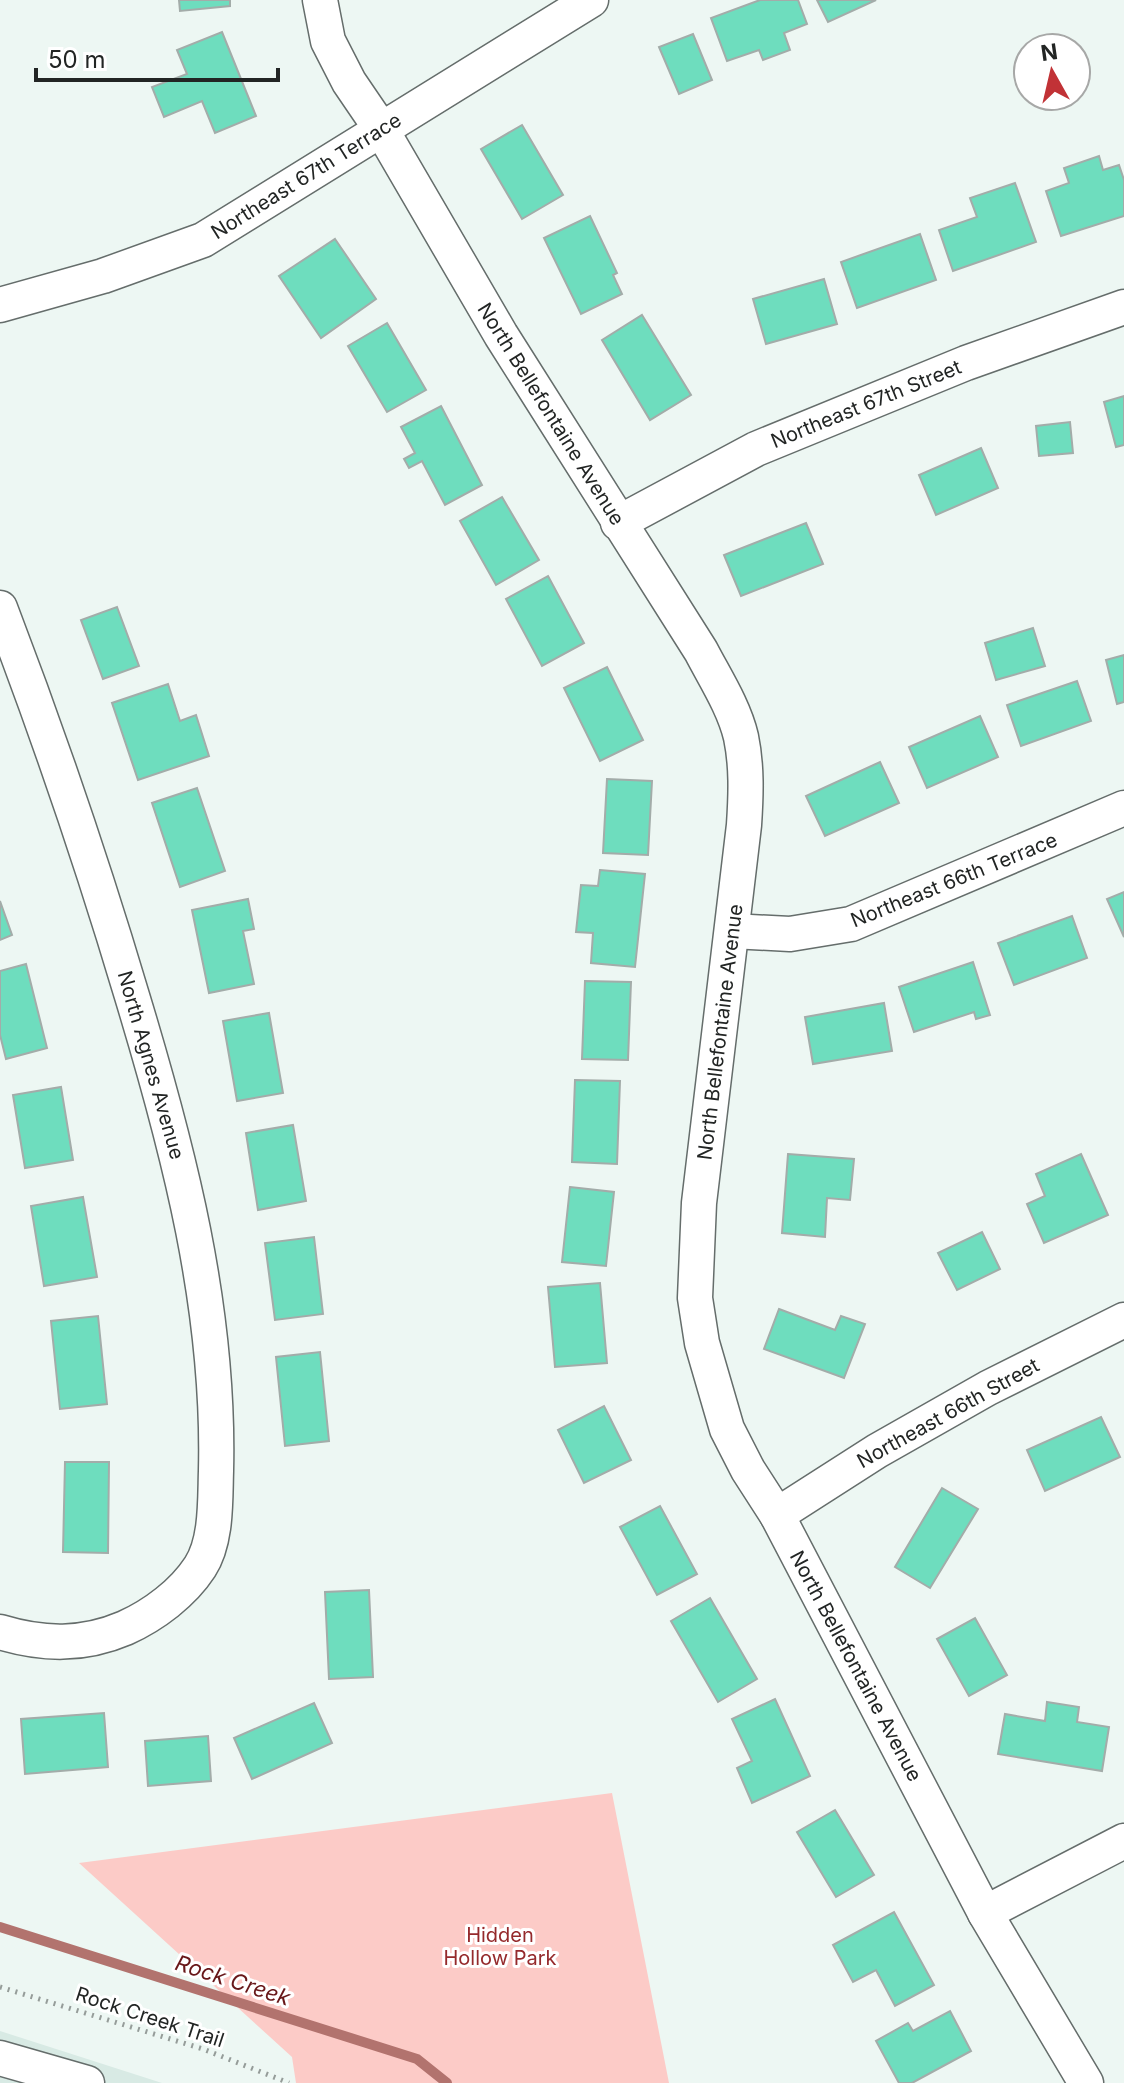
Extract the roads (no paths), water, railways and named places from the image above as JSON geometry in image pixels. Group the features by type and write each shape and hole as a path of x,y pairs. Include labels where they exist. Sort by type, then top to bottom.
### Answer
{"street":[{"name":"North Bellefontaine Avenue","path":"320,0 328,41 349,82 381,129 501,335 701,651 723,692 740,735 747,785 699,1203 695,1298 702,1343 727,1429 748,1470 777,1515 985,1913 1086,2083"},
{"name":"Northeast 67th Terrace","path":"0,305 103,276 203,240 591,0"},
{"name":"Northeast 67th Street","path":"618,523 756,449 966,363 1124,307"},
{"name":"North Agnes Avenue","path":"0,608 42,717 101,894 155,1073 189,1201 213,1363 216,1445 214,1527 202,1565 172,1598 135,1623 115,1632 71,1642 28,1641 0,1632"},
{"name":"Northeast 66th Terrace","path":"732,931 790,934 851,924 1124,808"},
{"name":"Northeast 66th Street","path":"777,1515 877,1451 988,1388 1124,1320"},
{"path":"985,1913 1124,1841"},
{"path":"0,2058 87,2083"}],"waterway":[{"name":"Rock Creek","path":"0,1927 417,2059 447,2083"}],"park label":[{"name":"Hidden Hollow Park","path":"500,1946"}]}
